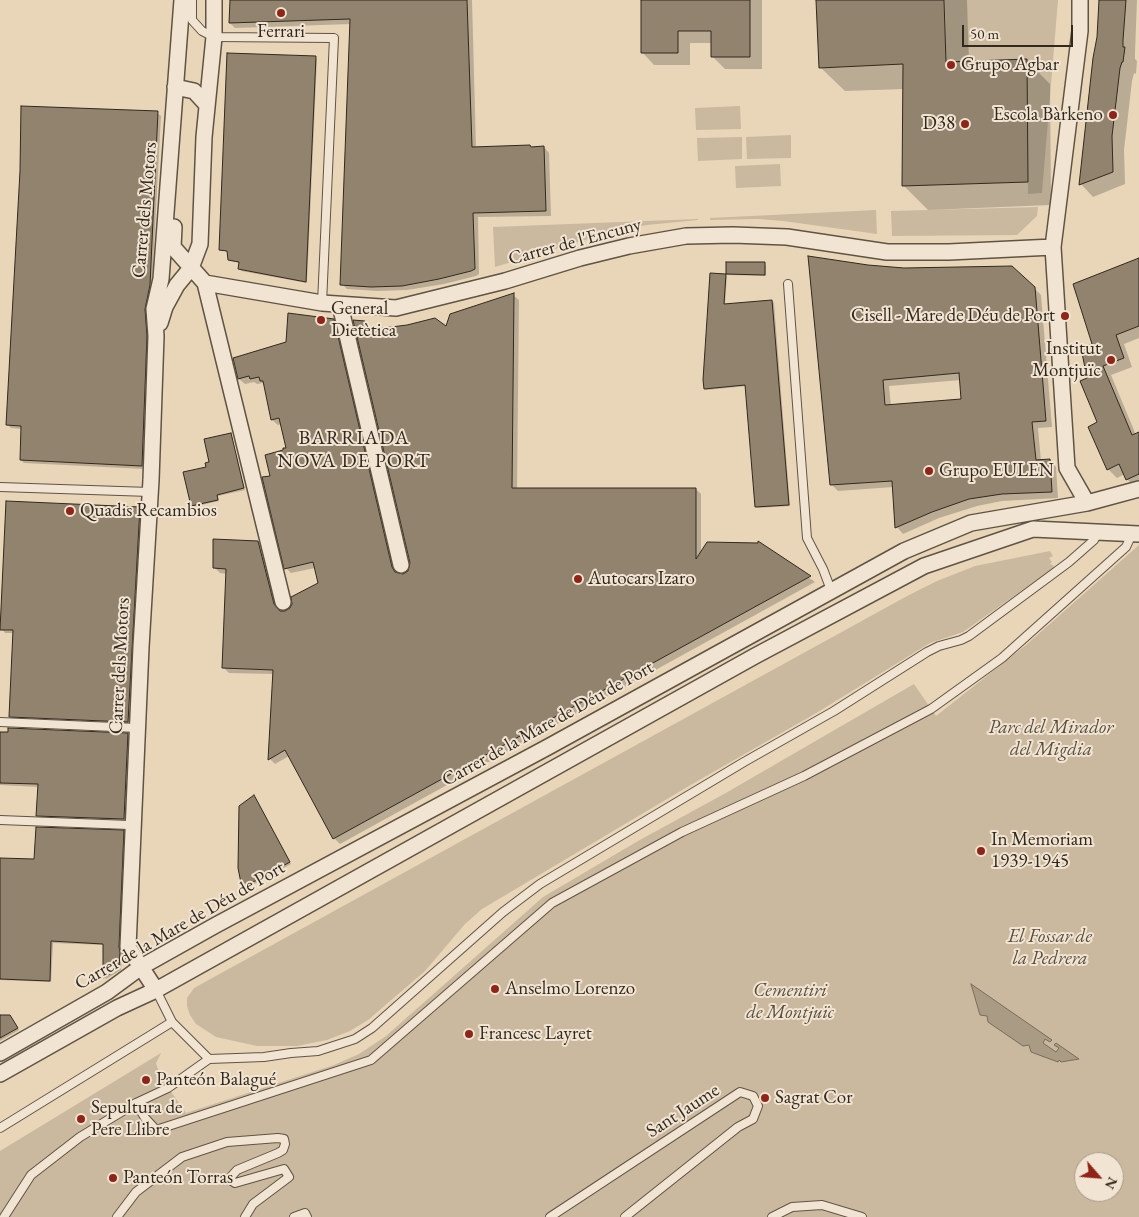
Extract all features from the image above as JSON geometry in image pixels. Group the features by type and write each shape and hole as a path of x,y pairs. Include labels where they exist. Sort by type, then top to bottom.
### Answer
{"street":[{"name":"Carrer dels Motors","path":"156,990 128,947 137,728 150,492 156,336 154,309 161,279 182,0"},
{"name":"Carrer dels Motors","path":"156,336 165,307 177,285 191,268 200,244 204,138 214,37 214,0"},
{"path":"1080,0 1080,31 1053,247 1066,468 1087,503"},
{"path":"175,87 194,91 207,105"},
{"path":"166,204 175,212 173,246 205,283 283,602"},
{"name":"Carrer de l'Encuny","path":"205,283 322,303 396,308 505,281 580,258 629,246 686,236 787,237 887,252 969,252 1053,247"},
{"path":"340,304 401,565"},
{"name":"Carrer de la Mare de Déu de Port","path":"0,1052 107,992 141,967 216,925 557,743 904,551 971,523 1087,503 1139,489"},
{"path":"0,1074 117,1008 156,990 746,661 924,566 1033,529 1136,534"}],"lane":[{"path":"192,0 192,20 202,31 214,37 334,38 322,303"},
{"path":"788,284 807,538 823,569 831,590"},
{"path":"0,487 150,492"},
{"path":"4,1217 31,1175 80,1137 136,1103 168,1088 208,1059 318,1051 355,1039 372,1028 502,912 540,884 744,762 834,711 927,652 969,636 1069,562 1094,540 1098,532"},
{"path":"136,1103 145,1118 156,1130 371,1060 552,903 682,832 804,776 931,709 1002,658 1126,547 1136,534"},
{"path":"0,722 137,728"},
{"path":"0,820 133,824"},
{"path":"156,990 172,1022 208,1059"},
{"path":"0,1128 172,1022"},
{"name":"Sant Jaume","path":"550,1217 740,1092 754,1096 758,1106 753,1119 738,1127 625,1217"},
{"path":"116,1217 136,1192 182,1157 227,1142 284,1139 285,1144 278,1153 237,1170 229,1179 235,1183 284,1169 289,1177 253,1204 245,1217"},
{"path":"772,1217 792,1208 822,1205 862,1217"},
{"path":"294,1217 305,1213 307,1217"}],"green space":[{"path":"945,0 1058,0 1042,193 1028,194 1027,59 946,62"},
{"path":"740,106 741,129 696,130 695,108"},
{"path":"791,135 791,158 747,159 746,137"},
{"path":"742,137 742,159 698,161 697,138"},
{"path":"780,164 781,186 736,188 735,166"},
{"path":"1038,207 1037,216 1017,235 892,236 891,211"},
{"path":"876,210 877,234 783,221 758,219 710,220 710,218"},
{"path":"698,219 618,230 495,267 493,227"},
{"name":"Cementiri de Montjuïc","path":"1139,545 1139,1217 0,1217 0,1151 161,1053 156,1063 160,1076 186,1113 334,1065 359,1054 386,1036 543,897 638,841 724,794 914,684 936,716 1026,645"},
{"path":"1050,551 1053,556 1049,558 1052,562 1050,564 1054,568 963,632 930,643 818,712 482,909 465,924 425,971 368,1020 350,1031 327,1040 297,1046 257,1046 216,1037 196,1024 190,1015 187,998 194,988 909,595 937,581 975,566"}],"shaded area":[{"path":"971,984 1052,1040 1050,1042 1045,1039 1043,1043 1056,1052 1059,1048 1054,1045 1056,1043 1079,1059 1061,1062 1059,1060 1058,1062 1031,1052 1029,1045 1023,1046 988,1022 987,1016 980,1015"}],"building":[{"path":"230,0 467,0 472,147 544,146 546,211 473,213 475,269 471,271 402,286 340,285 350,19 229,23"},
{"path":"641,0 750,0 750,57 711,57 711,31 678,31 678,53 641,53"},
{"name":"D38","path":"816,0 944,0 946,62 1027,59 1028,182 902,186 903,64 819,68"},
{"path":"1099,0 1126,0 1123,40 1123,47 1125,47 1123,62 1120,68 1112,136 1113,172 1079,185 1097,37"},
{"path":"227,53 316,56 306,282 238,269 239,262 228,260 227,251 219,250"},
{"path":"21,106 158,111 150,285 145,309 147,336 142,466 20,460 21,426 6,425 20,171"},
{"path":"808,256 904,268 1012,266 1035,287 1046,421 1032,422 1036,460 1050,459 1052,492 1002,494 969,499 895,528 892,481 830,485","holes":["959,373 961,399 885,405 883,380"]},
{"name":"Institut Montjuïc","path":"1139,258 1139,326 1116,335 1124,358 1103,366 1132,435 1139,432 1139,474 1126,480 1119,464 1107,470 1088,427 1097,422 1080,381 1087,378 1081,348 1092,344 1073,284"},
{"path":"726,262 765,262 765,275 726,274"},
{"path":"710,273 726,274 724,304 772,300 789,505 755,507 745,385 704,389"},
{"path":"514,293 512,488 696,488 696,559 707,542 758,543 758,541 811,576 333,839 285,750 268,760 273,670 222,668 226,569 213,568 213,539 258,541 274,604 280,611 290,608 292,604 291,597 318,583 313,562 284,569 262,477 270,476 265,455 286,448 279,418 271,420 263,381 260,381 259,377 250,379 249,376 238,379 233,358 286,342 288,313 334,319 392,567 395,572 403,574 408,571 410,563 353,320 365,321 367,330 407,325 435,318 446,326 450,314"},
{"path":"231,433 244,488 217,495 218,500 191,506 183,472 206,467 205,463 209,462 204,439"},
{"path":"6,501 140,507 128,722 9,717 13,630 0,630"},
{"path":"8,728 128,733 124,819 36,816 38,784 0,783 0,732 8,732"},
{"path":"254,795 290,862 242,888 238,868 239,806"},
{"path":"36,827 124,830 119,968 103,978 103,944 51,941 50,981 0,979 0,858 34,859"},
{"path":"0,1015 10,1015 18,1028 0,1038"}],"place":[{"name":"Ferrari","path":"281,13"},
{"name":"Grupo Agbar","path":"951,65"},
{"name":"Escola Bàrkeno","path":"1113,115"},
{"name":"D38","path":"965,124"},
{"name":"Cisell - Mare de Déu de Port","path":"1065,316"},
{"name":"General Dietètica","path":"321,320"},
{"name":"Institut Montjuïc","path":"1111,360"},
{"name":"Grupo EULEN","path":"929,471"},
{"name":"Quadis Recambios","path":"70,511"},
{"name":"Autocars Izaro","path":"578,579"},
{"name":"In Memoriam 1939-1945","path":"981,851"},
{"name":"Anselmo Lorenzo","path":"495,989"},
{"name":"Francesc Layret","path":"469,1034"},
{"name":"Panteón Balagué","path":"146,1080"},
{"name":"Sagrat Cor","path":"765,1098"},
{"name":"Sepultura de Pere Llibre","path":"81,1119"},
{"name":"Panteón Torras","path":"113,1178"}],"district":[{"name":"BARRIADA NOVA DE PORT","path":"354,450"}],"park label":[{"name":"Parc del Mirador del Migdia","path":"1051,739"},
{"name":"El Fossar de la Pedrera","path":"1050,948"}]}
